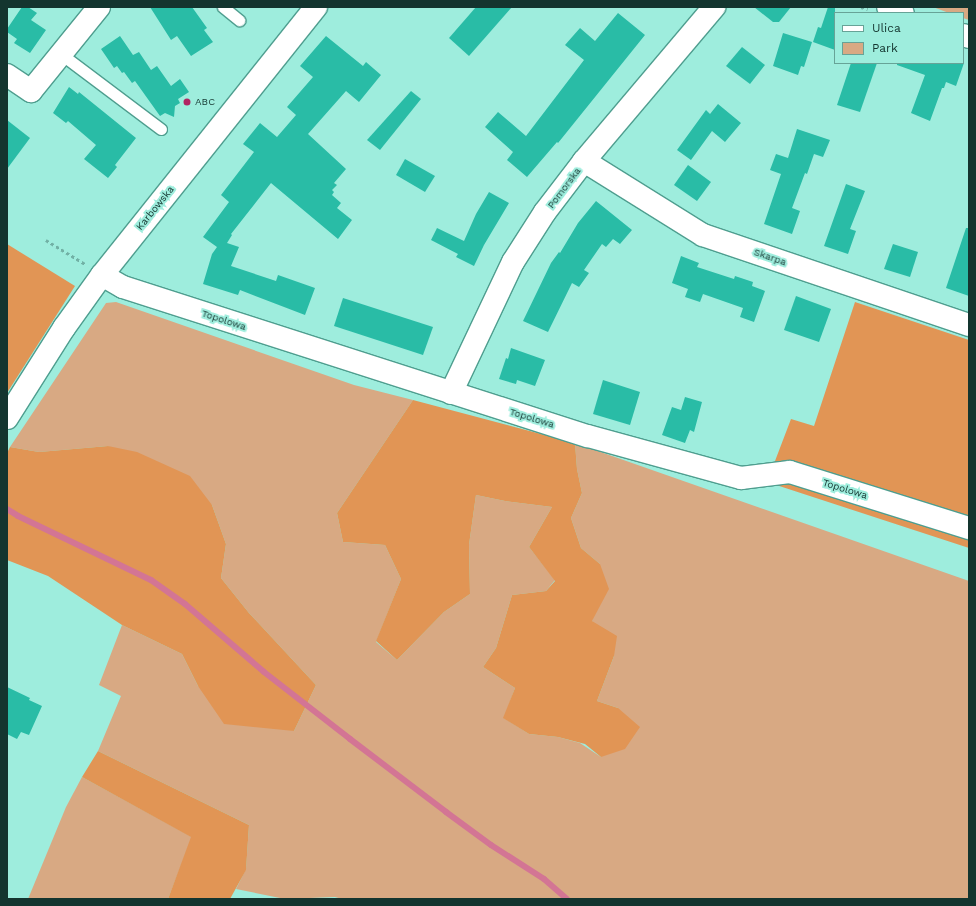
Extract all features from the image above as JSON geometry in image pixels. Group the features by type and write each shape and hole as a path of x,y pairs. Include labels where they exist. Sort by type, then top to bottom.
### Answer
{"street":[{"path":"7,75 31,91 99,7"},
{"name":"Karbowska","path":"7,418 64,328 102,275 316,7"},
{"name":"Pomorska","path":"451,393 513,262 545,212 584,161 714,7"},
{"path":"888,7 900,12"},
{"name":"Skarpa","path":"584,161 703,235 969,325"},
{"name":"Topolowa","path":"102,275 123,287 588,436 742,478 790,472 969,528"}],"lane":[{"path":"223,7 239,20"},
{"path":"61,54 161,129"}],"path":[{"path":"46,240 102,275"}],"green space":[{"path":"933,7 969,7 969,20 964,18 964,12 946,12"},
{"path":"116,302 354,385 413,400 337,513 343,542 385,545 401,579 376,642 397,660 444,612 470,594 469,545 476,495 505,501 552,507 529,547 555,580 546,591 512,595 496,648 483,667 515,688 504,718 529,734 558,737 580,743 601,757 618,708 597,701 614,656 592,621 600,564 581,548 571,518 582,493 577,469 575,443 969,581 969,899 342,899 335,897 285,899 236,889 246,869 249,825 98,751 121,696 99,685 122,625 182,654 198,686 294,731 316,685 249,613 221,578 226,544 212,505 108,446 39,452 10,447 106,303"},
{"path":"82,777 192,837 168,899 28,899 66,807"}],"shaded area":[{"path":"7,244 75,286 7,393"},
{"path":"855,302 969,340 969,548 767,482 791,419 814,426"},
{"path":"413,400 575,443 577,469 582,493 571,518 581,548 600,564 609,589 592,621 617,636 614,656 597,701 618,708 640,727 625,749 601,757 585,744 558,737 529,734 503,718 515,688 483,667 496,648 512,595 546,591 555,581 529,547 552,507 505,501 476,495 469,545 470,594 444,612 397,660 376,641 401,579 385,545 343,542 337,513"},
{"path":"108,446 137,452 190,476 212,505 226,544 221,578 249,613 316,685 294,731 224,724 198,686 182,654 122,625 48,576 7,560 7,453 10,447 39,452"},
{"path":"98,751 249,825 246,870 230,899 168,899 191,837 82,777"}],"building":[{"path":"22,7 28,7 37,13 31,20 46,30 30,53 14,43 17,39 7,32 7,29"},
{"path":"150,7 192,7 207,28 204,30 213,42 191,56 177,36 171,40"},
{"path":"476,7 512,7 469,56 449,38"},
{"path":"754,7 791,7 779,22 773,22"},
{"path":"828,7 835,7 834,50 813,42 818,27 821,28"},
{"path":"618,13 645,35 558,143 557,142 527,177 507,160 513,152 485,127 498,112 526,136 584,60 565,45 580,28 595,41"},
{"path":"783,33 812,42 804,67 801,66 798,75 773,66"},
{"path":"120,36 133,55 139,52 151,70 157,66 171,86 180,79 189,92 178,99 180,103 175,106 174,117 165,113 160,116 135,81 132,83 124,72 122,73 117,66 114,68 101,49"},
{"path":"326,36 363,66 366,62 381,75 359,102 346,91 308,134 346,169 334,183 337,185 332,190 334,192 332,195 341,203 337,208 352,220 338,239 271,183 231,234 232,235 227,243 239,247 231,266 276,281 278,275 315,288 305,315 240,290 238,295 203,284 212,254 217,247 203,237 229,202 221,195 254,152 243,144 260,123 277,137 296,115 287,107 313,77 300,66"},
{"path":"742,47 765,65 750,84 726,66"},
{"path":"851,64 877,64 860,112 837,105"},
{"path":"964,64 956,86 946,82 944,88 942,88 930,121 911,113 925,75 897,65"},
{"path":"69,87 78,94 79,92 136,138 115,165 117,167 108,178 84,159 96,145 68,121 66,123 53,113"},
{"path":"411,91 421,99 380,150 367,140"},
{"path":"718,104 741,123 725,142 712,131 691,160 677,150 706,110 710,114"},
{"path":"7,120 30,138 7,169"},
{"path":"797,129 830,140 823,157 814,154 807,174 805,173 792,208 800,211 792,234 764,224 781,174 770,170 776,154 788,158"},
{"path":"405,159 435,176 425,192 396,175"},
{"path":"688,165 711,182 697,201 674,185"},
{"path":"846,184 865,191 850,229 856,231 848,254 824,246"},
{"path":"489,192 509,203 484,245 474,266 456,257 458,254 431,240 437,228 464,241 476,214"},
{"path":"596,201 632,230 620,244 613,239 606,247 602,244 584,270 589,273 579,287 572,283 548,332 523,321 551,263 559,252 560,253 578,223"},
{"path":"966,228 969,228 969,296 946,288"},
{"path":"893,244 918,252 910,277 884,269"},
{"path":"681,256 699,263 697,267 734,279 735,276 753,282 752,286 765,291 754,322 740,317 743,308 703,294 700,302 685,297 688,289 672,283"},
{"path":"796,296 831,309 819,342 784,330"},
{"path":"343,298 433,327 423,355 334,326"},
{"path":"511,348 545,360 535,386 517,380 516,384 499,379"},
{"path":"603,380 640,392 630,425 593,414"},
{"path":"685,397 702,402 694,432 690,430 685,443 662,435 672,407 681,410"},
{"path":"7,687 30,698 29,700 42,706 29,735 21,732 17,739 7,734"}],"waterway":[{"path":"7,509 18,516 151,580 185,604 264,672 350,739 491,845 544,879 567,899"}],"place":[{"name":"ABC","path":"187,102"}]}
